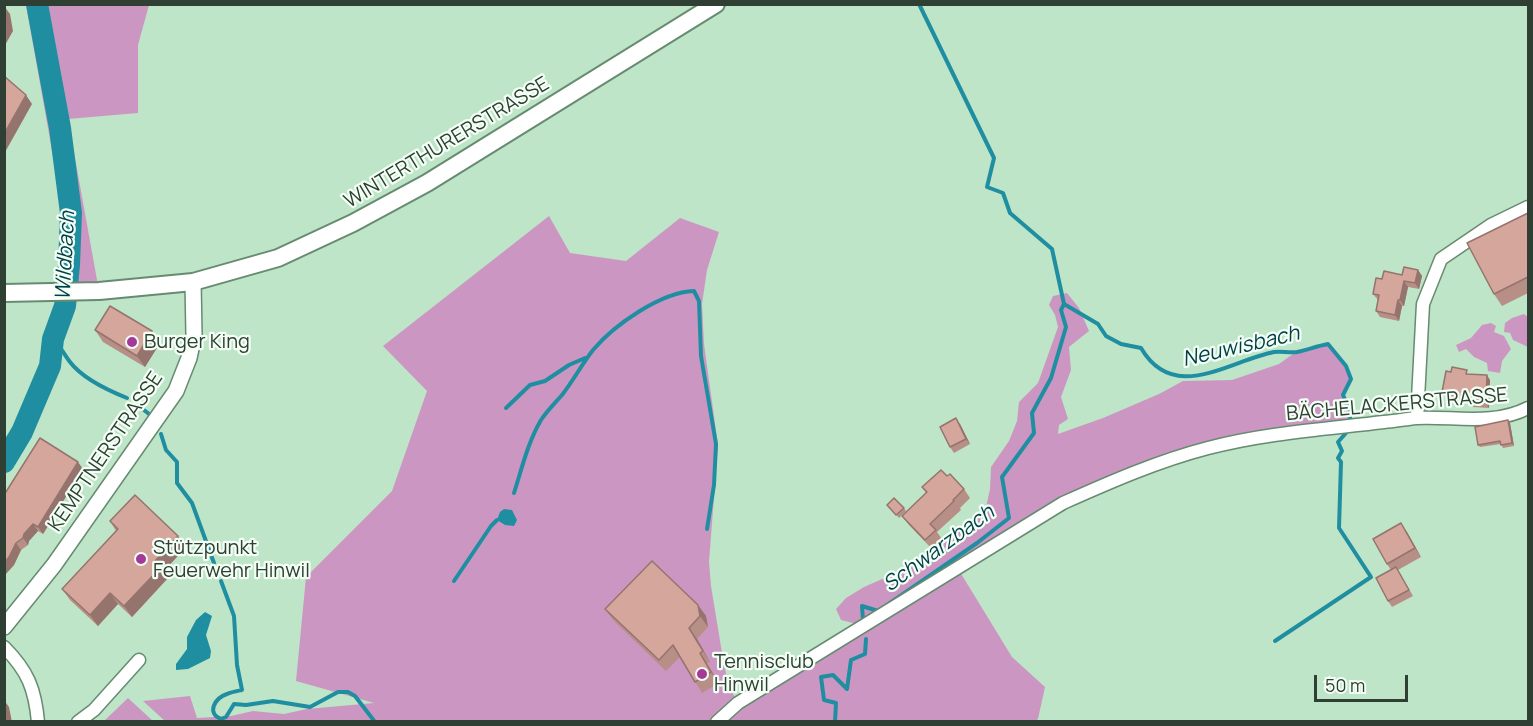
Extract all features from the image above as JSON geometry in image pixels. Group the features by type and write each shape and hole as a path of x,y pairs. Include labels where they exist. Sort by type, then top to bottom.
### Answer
{"main road":[{"name":"WINTERTHURERSTRASSE","path":"4,292 84,292 193,282 278,258 353,223 427,183 716,4"}],"street":[{"path":"1417,418 1422,304 1441,259 1491,225 1528,207"},
{"name":"KEMPTNERSTRASSE","path":"4,627 54,565 176,391 189,358 194,335 193,282"},
{"name":"BÄCHELACKERSTRASSE","path":"717,722 738,703 1063,503 1164,462 1208,448 1253,438 1417,418 1494,419 1528,408"},
{"path":"4,647 18,661 29,678 38,722"},
{"path":"78,722 94,710 139,660"}],"shaded area":[{"path":"26,5 149,5 138,45 138,113 68,119 99,291 56,293 64,218"},
{"path":"549,216 570,253 626,261 680,218 719,232 707,270 702,304 704,344 718,445 709,562 724,665 729,686 738,703 960,572 1012,657 1045,687 1038,719 1034,722 166,722 143,701 190,696 197,718 231,716 253,711 284,714 307,709 374,703 296,681 306,577 392,491 427,391 383,346"},
{"path":"1067,293 1079,308 1089,331 1069,347 1071,370 1061,397 1068,419 1059,425 1058,434 1103,418 1183,381 1232,380 1279,364 1297,351 1328,344 1346,366 1351,379 1343,395 1350,411 1348,426 1253,438 1100,486 861,625 841,620 836,609 846,598 896,573 985,512 990,489 991,467 1009,441 1017,421 1019,402 1038,383 1058,327 1049,305 1053,296"},
{"path":"1524,314 1528,317 1528,347 1513,340 1510,333 1504,332 1505,323"},
{"path":"1491,323 1496,326 1494,332 1504,336 1511,349 1502,361 1500,373 1488,371 1487,363 1474,357 1466,349 1459,352 1456,345 1471,338 1482,325"},
{"path":"128,698 153,721 104,721"}],"water":[{"path":"504,509 512,510 517,520 514,526 505,525 497,520"},
{"path":"205,612 212,616 206,635 211,651 210,658 188,669 176,670 176,664 187,649 187,637 196,620"}],"building":[{"path":"4,9 7,22 4,27"},
{"path":"4,76 26,95 4,134"},
{"path":"1528,213 1528,277 1494,294 1467,243"},
{"path":"1404,267 1418,270 1415,283 1404,281 1395,315 1376,311 1379,295 1373,294 1376,278 1382,279 1384,271 1402,275"},
{"path":"110,306 152,331 137,356 95,330"},
{"path":"1452,367 1467,370 1466,374 1487,375 1486,403 1470,403 1470,397 1442,392 1446,371 1451,372"},
{"path":"956,418 966,439 950,447 940,427"},
{"path":"1508,420 1512,443 1501,445 1500,441 1478,445 1475,427"},
{"path":"40,438 78,462 38,527 33,524 23,538 16,543 4,563 4,495"},
{"path":"941,470 947,476 950,474 964,489 930,524 936,530 925,540 902,516 927,492 922,487"},
{"name":"Stützpunkt Feuerwehr Hinwil","path":"135,495 178,536 155,561 161,567 124,606 110,593 90,615 62,589 118,529 110,521"},
{"path":"894,498 904,508 896,515 887,505"},
{"path":"1401,523 1415,548 1387,564 1373,539"},
{"path":"652,561 698,605 700,616 689,628 703,651 700,653 711,672 695,682 673,645 659,660 605,609"},
{"path":"1396,567 1409,590 1388,601 1376,578"},
{"path":"4,707 7,721 5,722 4,722"}],"waterway":[{"name":"Wildbach","path":"4,462 22,432 50,366 53,339 65,306 69,265 71,213 60,128 37,4"},
{"name":"Schwarzbach","path":"890,603 1009,518 1002,477 1034,433 1032,413 1051,378 1066,327 1061,310 1064,304 1052,249 1010,213 1003,193 987,187 994,158 919,4"},
{"path":"514,493 536,428 566,390 593,350 613,330 639,312 667,297 694,291 699,301 701,356 716,444 714,485 707,529"},
{"name":"Neuwisbach","path":"1064,304 1098,324 1106,336 1121,344 1141,348 1154,365 1169,374 1185,376 1203,374 1274,352 1297,352 1328,344 1346,366 1351,379 1343,395 1350,411 1350,419"},
{"path":"53,339 75,368 88,379 127,398"},
{"path":"506,408 530,385 545,381 569,365 585,358"},
{"path":"139,406 149,414"},
{"name":"Neuwisbach","path":"1275,641 1371,577 1339,528 1341,462 1338,458 1342,451 1338,442 1346,433"},
{"path":"161,434 166,450 177,462 177,483 192,503 214,563"},
{"path":"454,581 497,520"},
{"path":"221,581 234,616 237,665 242,690 229,693 219,699 213,710 216,716 221,719 226,717 234,704 246,705 273,701 310,707 338,692 348,692 355,696 375,722"},
{"name":"Schwarzbach","path":"863,620 862,606 878,611 881,609"},
{"name":"Schwarzbach","path":"835,722 836,703 824,700 821,677 833,675 847,689 851,660 865,654 866,639"}],"place":[{"name":"Burger King","path":"132,342"},
{"name":"Stützpunkt Feuerwehr Hinwil","path":"141,559"},
{"name":"Tennisclub Hinwil","path":"702,674"}]}
